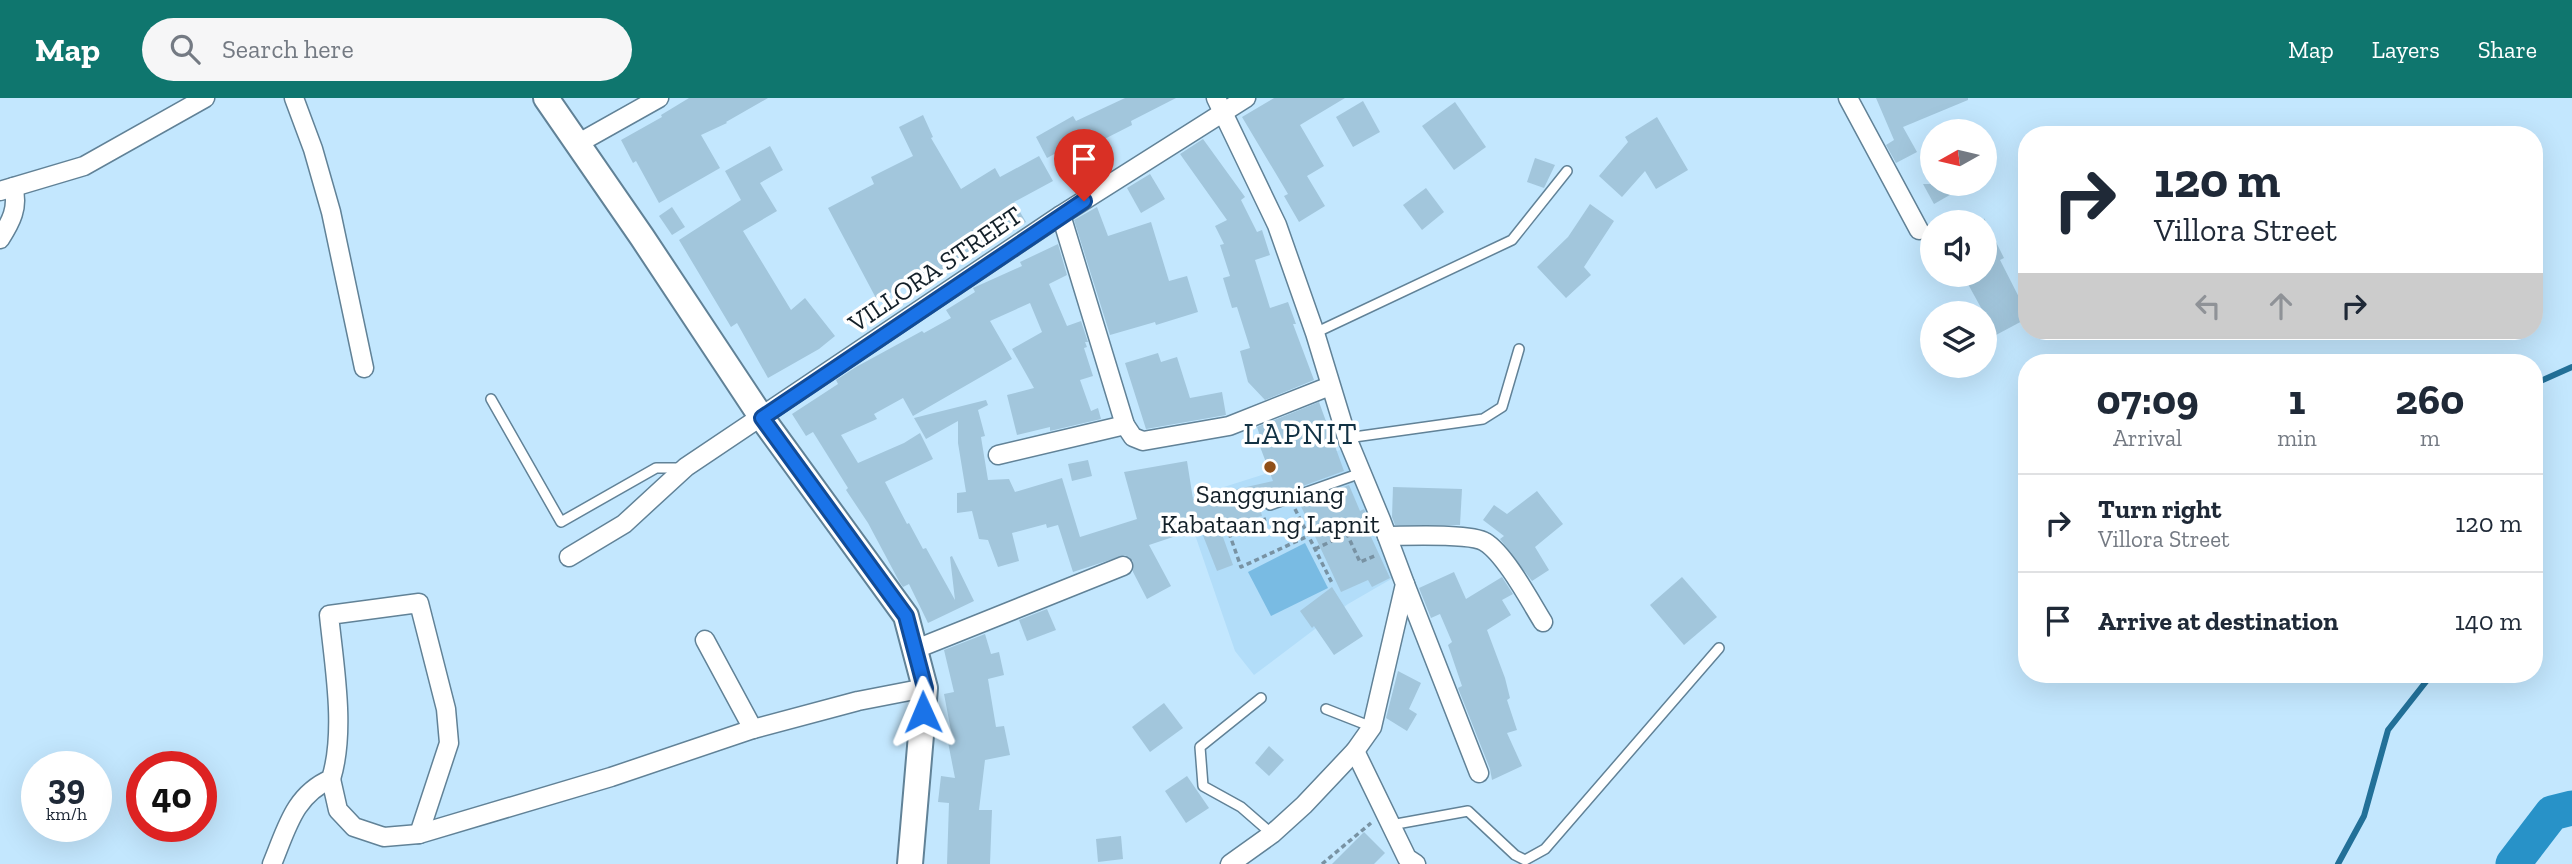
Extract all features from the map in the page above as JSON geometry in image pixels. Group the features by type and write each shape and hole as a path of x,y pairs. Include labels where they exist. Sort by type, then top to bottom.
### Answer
{"street":[{"path":"0,239 10,223 17,200 6,189 84,166 205,98"},
{"path":"294,98 313,149 331,212 364,368"},
{"path":"546,98 762,418 906,616 925,688 910,864"},
{"path":"578,144 659,98"},
{"name":"VILLORA STREET","path":"569,557 624,524 686,467 1220,105 1246,98"},
{"path":"1848,98 1919,230"},
{"path":"1220,105 1277,225 1315,333 1346,438 1390,542 1479,772"},
{"path":"1061,215 1125,425 1133,437 1143,441 1229,426 1330,386"},
{"path":"998,455 1125,425"},
{"path":"1390,542 1484,541 1499,554 1543,622"},
{"path":"916,649 1124,566"},
{"path":"1230,864 1272,834 1355,751 1371,727 1405,584"},
{"path":"419,835 449,743 446,709 419,603 329,615 338,696 335,767 331,779 338,810 354,827 384,837 419,835 611,777 753,729 858,701 925,688"},
{"path":"705,639 753,729"},
{"path":"1355,751 1407,858 1416,864"},
{"path":"272,864 298,803 314,786 331,779"}],"lane":[{"path":"1315,333 1512,240 1567,172"},
{"path":"1346,438 1483,419 1502,407 1519,349"},
{"path":"491,399 561,522 656,468 686,467"},
{"path":"1270,505 1361,473"},
{"path":"1388,819 1468,810 1515,855 1525,860 1545,849 1719,648"},
{"path":"1261,698 1200,747 1203,786 1241,807 1272,834"},
{"path":"1326,709 1371,727"}],"path":[{"path":"1290,498 1333,585"},
{"path":"1270,505 1269,518 1228,530 1241,567 1308,536"},
{"path":"1315,548 1347,534 1360,562 1390,542"},
{"path":"1322,864 1360,830 1388,819"}],"shaded area":[{"path":"1343,449 1393,578 1348,604 1254,675 1235,651 1183,500"},
{"path":"1305,543 1328,588 1271,616 1248,572"}],"building":[{"path":"689,98 768,98 701,135 720,168 659,203 621,140"},
{"path":"1125,98 1176,98 1131,121 1132,125 1075,154 1071,145 1047,158 1036,137 1073,116 1076,121"},
{"path":"1274,98 1345,98 1300,125 1324,166 1307,176 1325,206 1299,222 1284,196 1288,194 1242,117"},
{"path":"1876,98 1968,98 1903,127 1917,152 1896,163 1886,145 1894,140"},
{"path":"1363,101 1380,132 1353,147 1336,117"},
{"path":"1455,102 1486,147 1454,170 1422,126"},
{"path":"923,115 933,137 931,138 961,189 995,168 1000,177 1039,156 1053,181 1014,202 1026,222 921,282 918,278 877,300 828,208 874,184 871,177 913,156 899,127"},
{"path":"1657,117 1688,170 1656,189 1645,171 1622,197 1599,176 1628,142 1625,137"},
{"path":"1203,139 1245,197 1241,200 1257,232 1262,230 1270,255 1255,260 1270,308 1288,302 1296,324 1293,324 1314,380 1265,400 1248,382 1240,351 1250,348 1237,307 1232,308 1223,278 1230,276 1220,245 1224,244 1215,226 1227,220 1180,154"},
{"path":"770,146 783,170 760,183 777,211 743,231 791,310 805,298 835,336 819,349 768,378 737,323 731,327 679,240 741,200 725,171"},
{"path":"1535,158 1555,165 1544,188 1527,182"},
{"path":"1150,174 1165,199 1141,213 1127,188"},
{"path":"1426,188 1444,212 1422,230 1403,205"},
{"path":"1930,196 1948,196 1934,204"},
{"path":"1590,204 1614,221 1584,267 1591,275 1566,298 1537,267 1568,237"},
{"path":"672,207 685,227 672,235 659,216"},
{"path":"1097,207 1108,236 1151,222 1169,281 1187,276 1198,312 1110,335 1074,220"},
{"path":"1058,244 1067,275 1049,284 1067,326 1081,321 1088,342 1085,342 1087,347 1084,348 1093,376 1080,380 1091,411 1098,408 1101,419 1050,431 1050,427 1017,435 1007,395 1034,388 1012,349 1042,332 1030,303 990,321 1012,359 913,416 903,398 874,414 877,419 841,435 858,463 920,433 933,459 885,482 907,524 909,523 923,549 926,548 955,600 952,556 974,601 928,623 909,584 903,587 900,583 868,523 846,490 848,488 813,432 806,436 792,414 838,384 836,380 856,367 951,318 946,310 975,292 973,288 1022,266 1020,262"},
{"path":"1997,244 2004,258 2000,260 2018,295 2018,323 1997,334 1997,301 1977,301 1970,287 1997,287"},
{"path":"1158,353 1161,362 1177,357 1190,398 1222,392 1226,415 1146,429 1125,363"},
{"path":"986,400 988,405 978,410 985,436 981,437 988,480 1009,479 1015,492 1062,478 1080,537 1137,519 1124,472 1187,461 1193,499 1273,481 1259,444 1262,442 1257,427 1319,402 1344,471 1267,499 1259,504 1262,516 1219,526 1233,565 1217,571 1200,528 1149,545 1171,586 1147,599 1133,572 1133,561 1125,555 1073,572 1058,525 1047,528 1046,524 1012,533 1019,561 998,567 988,540 979,539 972,511 957,513 957,493 966,492 958,443 958,421 926,439 914,418"},
{"path":"1088,460 1092,476 1072,481 1068,464"},
{"path":"1349,485 1360,511 1364,509 1371,526 1366,526 1390,578 1372,587 1368,580 1341,592 1299,502"},
{"path":"1393,487 1462,489 1460,525 1395,525 1392,517"},
{"path":"1537,491 1563,524 1535,547 1549,570 1532,581 1500,539 1504,536 1483,520 1494,505 1507,514"},
{"path":"1454,572 1466,599 1502,577 1513,594 1502,600 1511,615 1487,630 1505,678 1510,698 1507,700 1517,730 1507,733 1522,766 1492,780 1458,688 1462,686 1448,645 1452,642 1440,614 1431,618 1419,588"},
{"path":"1682,577 1717,617 1684,645 1650,605"},
{"path":"1332,587 1363,636 1334,655 1300,611"},
{"path":"1047,609 1056,630 1027,641 1019,620"},
{"path":"985,634 991,654 999,652 1004,675 988,679 996,727 1004,726 1010,755 985,760 979,810 992,810 990,864 947,864 949,803 938,802 941,776 955,778 947,737 952,736 944,694 954,692 944,650"},
{"path":"1398,671 1421,683 1409,709 1417,714 1407,731 1386,718"},
{"path":"1164,703 1183,728 1150,752 1132,727"},
{"path":"1269,746 1284,760 1269,776 1255,763"},
{"path":"1187,776 1209,808 1186,823 1165,791"},
{"path":"1364,832 1385,853 1374,864 1332,864"},
{"path":"1121,836 1123,859 1098,862 1096,839"}],"waterway":[{"path":"2543,380 2572,367"},
{"path":"2338,864 2364,816 2388,730 2425,683"},
{"path":"2513,864 2552,813 2572,808"}],"place":[{"name":"Sangguniang Kabataan ng Lapnit","path":"1270,467"}],"district":[{"name":"LAPNIT","path":"1301,434"}],"route":[{"path":"923,712 925,688 906,616 762,418 1084,201"}]}
